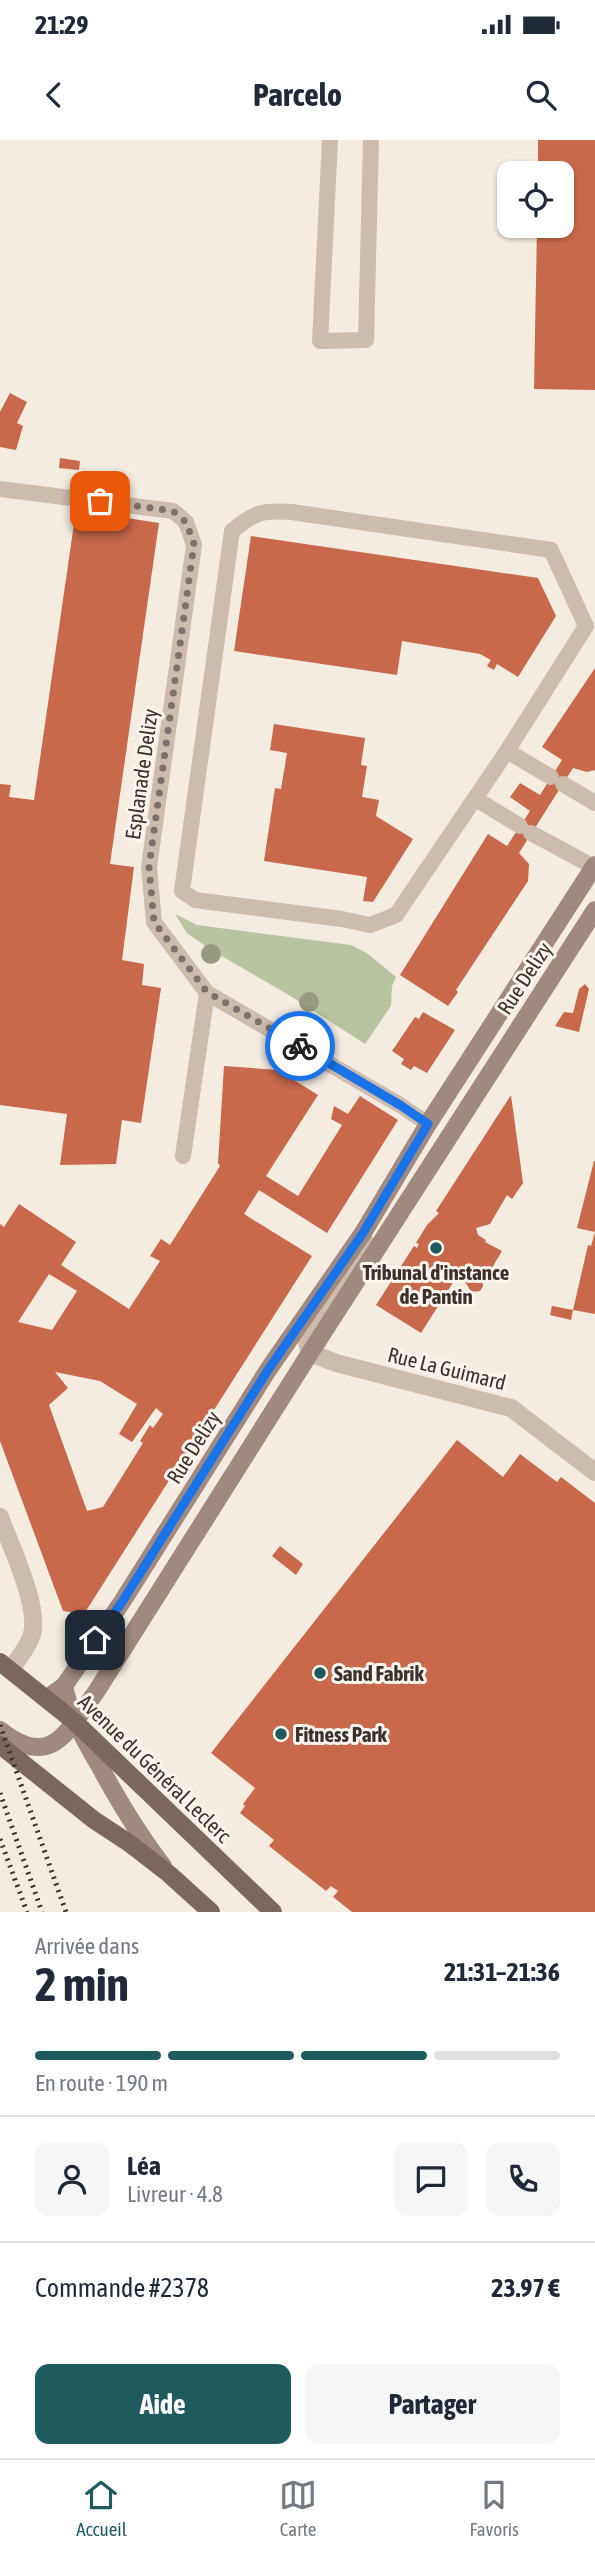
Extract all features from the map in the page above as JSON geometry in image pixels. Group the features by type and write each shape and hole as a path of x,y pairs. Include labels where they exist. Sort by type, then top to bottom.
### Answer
{"main road":[{"name":"Rue Delizy","path":"64,1686 122,1602 268,1370 363,1233 428,1124 594,866"},
{"name":"Rue Delizy","path":"0,1730 19,1743 40,1748 61,1737 75,1722 595,910"},
{"name":"Avenue du Général Leclerc","path":"5,1666 75,1722 274,1912"},
{"path":"47,1698 64,1686 75,1722 126,1814 169,1874"},
{"path":"0,1745 94,1820 169,1874 211,1912"}],"street":[{"name":"Rue Delizy","path":"310,1353 306,1339 365,1248 363,1233"},
{"name":"Rue La Guimard","path":"310,1353 336,1363 511,1408 595,1472"},
{"path":"0,1517 34,1609 31,1639 5,1666"}],"lane":[{"path":"330,140 320,341 366,340 371,140"},
{"path":"0,506 1,489"},
{"name":"Esplanade Delizy","path":"1,489 173,511 186,522 194,544 149,867 154,922 207,992 428,1124"},
{"path":"267,510 551,550 586,626 507,751 396,915 370,925 195,900 182,891 232,531 251,515 267,510"},
{"path":"507,751 595,803"},
{"path":"476,799 594,866"},
{"path":"183,1156 207,992"}],"green space":[{"path":"175,914 197,925 351,945 367,953 396,977 392,986 391,1006 365,1044 208,948 187,933"}],"building":[{"path":"538,140 595,140 595,390 534,389 537,238 574,238 574,161 538,161"},
{"path":"10,393 27,402 17,423 23,426 16,450 0,447 0,412"},
{"path":"60,458 80,461 79,470 59,468"},
{"path":"76,510 159,523 110,864 134,867 122,960 144,964 142,985 161,988 141,1123 122,1120 116,1164 60,1165 67,1114 0,1105 0,784 11,785 9,797 34,800"},
{"path":"251,536 538,578 556,616 518,677 497,664 494,670 487,666 491,660 480,654 402,641 397,675 234,651"},
{"path":"595,668 595,770 587,772 573,768 519,853 529,864 528,881 448,1006 400,975 488,834 507,846 530,811 510,797 520,783 540,795 562,760 542,747"},
{"path":"274,724 365,738 361,765 367,766 362,797 379,800 376,816 413,839 373,902 363,901 367,877 264,861 275,788 281,789 287,753 270,750"},
{"path":"585,984 589,989 579,1032 555,1026 564,1012 573,1013 579,989"},
{"path":"423,1012 455,1030 427,1073 414,1066 411,1070 401,1064 404,1059 392,1051 415,1017 419,1019"},
{"path":"224,1066 278,1070 318,1095 266,1176 298,1196 342,1125 331,1119 334,1106 348,1114 360,1096 398,1120 327,1233 259,1190 244,1214 312,1256 84,1614 63,1611 0,1441 0,1224 4,1227 19,1204 76,1242 61,1265 129,1309 160,1261 150,1256 161,1239 170,1245 220,1166 218,1163","holes":["49,1274 77,1291 52,1330 18,1322","55,1372 100,1381 137,1404 119,1434 132,1442 156,1408 163,1414 153,1428 150,1425 140,1441 143,1443 103,1507 87,1511 49,1405 68,1388"]},
{"path":"511,1095 523,1183 512,1199 507,1195 490,1224 476,1228 478,1235 486,1240 485,1242 502,1251 489,1273 482,1277 483,1286 480,1291 471,1292 466,1283 459,1279 457,1283 454,1281 421,1333 376,1305 414,1246 417,1248 419,1244 416,1243 427,1225 439,1213 436,1211"},
{"path":"595,1161 595,1232 577,1228"},
{"path":"595,1232 595,1314 573,1310 588,1245 591,1246"},
{"path":"552,1306 573,1310 571,1320 550,1315"},
{"path":"457,1440 503,1477 520,1454 557,1482 561,1477 595,1503 595,1912 352,1912 333,1897 338,1891 331,1886 326,1891 269,1846 274,1840 240,1813 255,1788 211,1753"},
{"path":"280,1546 303,1564 296,1575 272,1556"}],"railway":[{"path":"0,1725 66,1912"},
{"path":"0,1793 42,1912"},
{"path":"0,1839 27,1912"}],"way so far":[{"path":"100,501 173,511 186,522 194,544 149,867 154,922 207,992 300,1046"}],"place":[{"name":"Tribunal d'instance de Pantin","path":"436,1248"},
{"name":"Sand Fabrik","path":"320,1673"},
{"name":"Fitness Park","path":"281,1734"}],"route":[{"path":"95,1640 122,1602 268,1370 363,1233 428,1124 300,1046"}]}
